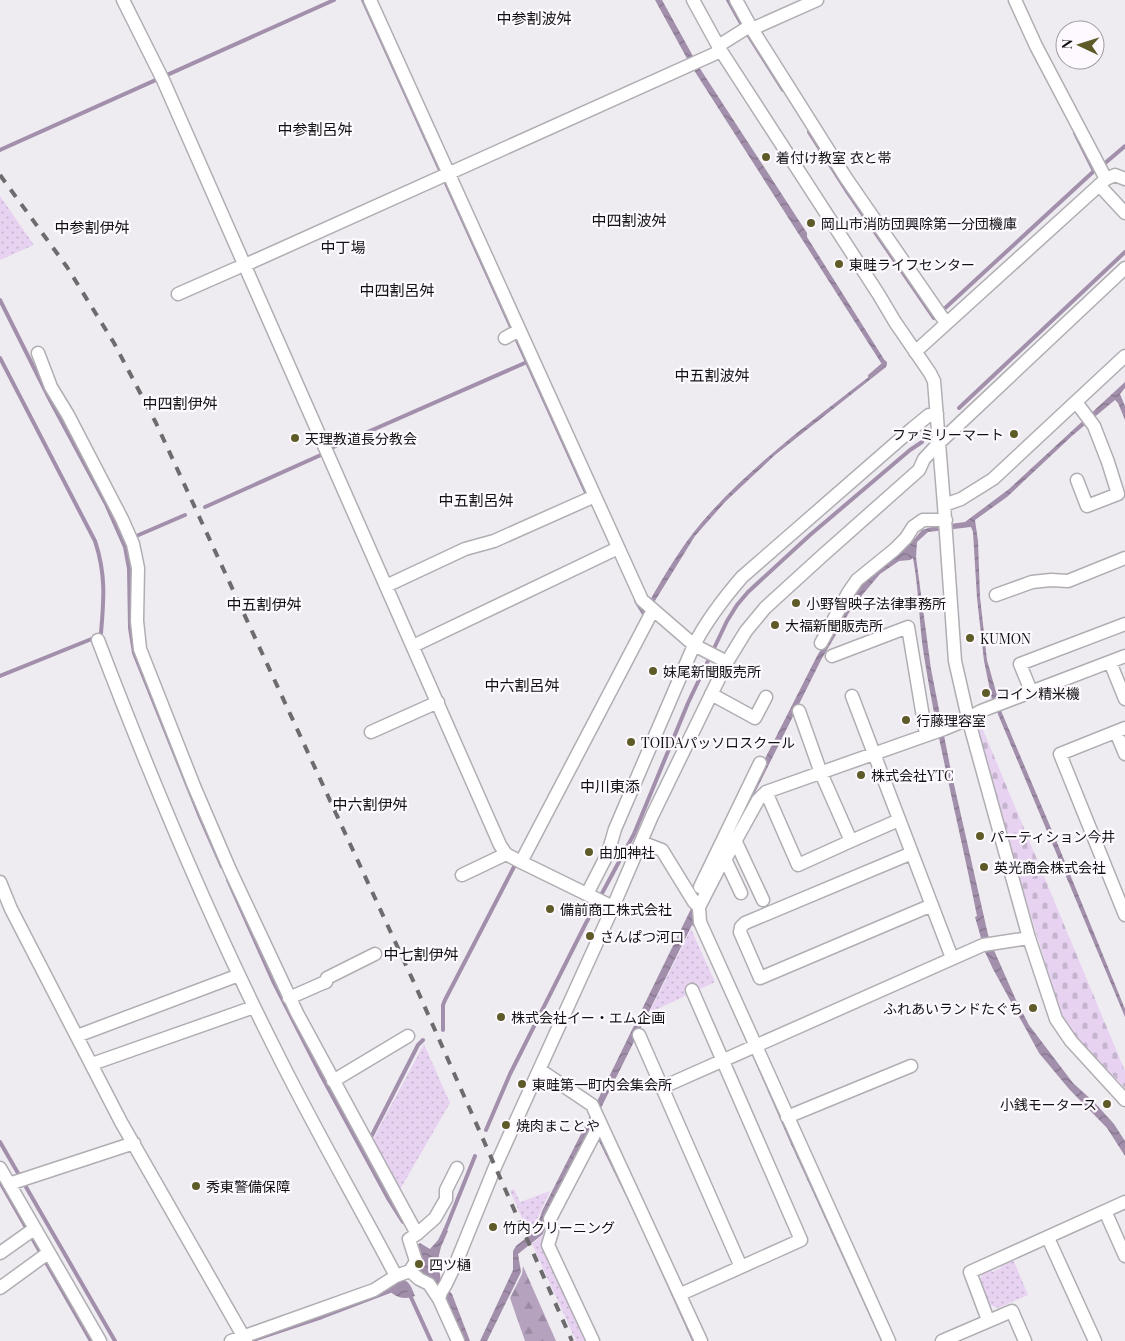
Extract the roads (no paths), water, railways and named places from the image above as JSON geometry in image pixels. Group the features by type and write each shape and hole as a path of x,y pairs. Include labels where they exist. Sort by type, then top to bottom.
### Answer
{"street":[{"path":"123,0 161,77 241,267 326,450 413,646 435,704 500,845 511,858 613,907"},
{"path":"370,0 402,79 513,334 615,550 642,600 694,645 727,662"},
{"path":"693,0 720,49 930,373 934,382 946,520 955,661 968,718 1029,938 1056,1019 1071,1041 1125,1100"},
{"path":"736,0 748,29 851,186 946,323"},
{"path":"178,294 693,64 720,49 748,29 817,0"},
{"path":"1015,0 1036,46 1101,174 1125,213"},
{"path":"915,352 1101,174 1115,174 1125,179"},
{"path":"919,470 924,459 939,443 1125,268"},
{"path":"38,353 51,387 68,415 133,544 138,568 137,621 140,649 194,786 230,870 289,998 417,1234"},
{"path":"944,504 961,499 993,479 1125,356"},
{"path":"1076,402 1088,418 1108,462 1118,494 1087,506 1077,480"},
{"path":"595,898 615,829 694,645 720,601 742,577 913,428 929,415 937,414"},
{"path":"442,1292 652,816 727,662 746,631 766,608 822,556 919,470 928,465 941,471"},
{"path":"386,586 465,549 494,541 591,498"},
{"path":"820,643 857,580 894,550 906,538 912,527 923,520 946,520"},
{"path":"413,646 615,550"},
{"path":"996,595 1032,582 1068,581 1125,558"},
{"path":"462,876 511,858 650,608"},
{"path":"1031,691 1020,664 1125,624"},
{"path":"832,656 908,628 935,732"},
{"path":"98,640 131,726 188,863 239,975 314,1126 396,1276"},
{"path":"696,904 749,799 935,732 996,704 1125,656"},
{"path":"1110,662 1125,698"},
{"path":"711,694 755,718 766,697"},
{"path":"852,696 952,958"},
{"path":"371,732 435,704"},
{"path":"799,711 821,772 851,841"},
{"path":"1124,912 1060,754 1121,730 1125,754"},
{"path":"696,904 735,840 760,763"},
{"path":"766,792 798,865 899,820"},
{"path":"735,840 763,900"},
{"path":"641,842 662,850 696,904 700,922 753,1047 787,1116 889,1341"},
{"path":"912,853 745,923 741,927 740,932 760,978 932,905"},
{"path":"725,859 741,893"},
{"path":"0,882 11,909 134,1143 245,1339"},
{"path":"663,1088 952,958 988,944 1029,938"},
{"path":"289,998 323,984 328,978 375,954"},
{"path":"77,1036 239,975"},
{"path":"681,1294 801,1240 692,990"},
{"path":"92,1064 254,1007"},
{"path":"639,1035 741,1267"},
{"path":"333,1081 408,1036"},
{"path":"787,1116 910,1066"},
{"path":"540,1070 592,1105 598,1123 681,1294 701,1341"},
{"path":"593,1341 548,1245 552,1232 550,1219 598,1123"},
{"path":"11,1186 134,1143"},
{"path":"0,1168 11,1186 44,1256 100,1341"},
{"path":"414,1274 416,1260 409,1239 435,1218 446,1199 446,1190 456,1168"},
{"path":"988,1320 970,1272 1125,1202"},
{"path":"1106,1211 1125,1256"},
{"path":"0,1253 31,1231"},
{"path":"1048,1238 1095,1341"},
{"path":"0,1288 44,1256"},
{"path":"231,1341 245,1339 374,1290 396,1276 414,1274 442,1292 458,1341"},
{"path":"942,1341 957,1338 988,1320 1012,1311 1025,1341"}],"water":[{"path":"655,0 662,0 699,67 807,233 807,237 887,364 886,367 775,455 725,502 695,536 653,604 649,602 680,551 694,531 722,500 788,440 883,366 690,64"},
{"path":"1125,382 1125,388 1120,394 1125,406 1125,420 1115,400 1073,435 1007,497 975,520 978,541 980,597 987,660 1002,713 1125,1009 1125,1017 992,700 984,661 977,598 973,532 971,527 928,532 917,542 916,557 931,669 951,771 989,939 1029,1025 1073,1083 1114,1124 1125,1141 1125,1156 1107,1128 1069,1089 1039,1053 985,952 975,917 977,916 930,689 922,644 913,558 899,561 880,574 853,606 821,660 696,911 885,1341 881,1341 790,1142 697,929 692,925 596,1118 698,1341 692,1341 639,1223 593,1129 548,1216 543,1234 518,1254 521,1272 487,1341 480,1341 513,1270 513,1251 516,1246 536,1230 542,1211 747,794 817,656 857,589 872,572 910,544 922,530 935,526 965,522 1009,489"},
{"path":"444,1228 448,1231 438,1259 441,1282 452,1294 470,1341 461,1341 447,1307 446,1299 432,1280 419,1270 422,1265 417,1246 420,1243 430,1249 438,1240"},
{"path":"402,1279 409,1283 415,1296 408,1298 400,1297 388,1289"}],"waterway":[{"path":"0,150 334,0"},
{"path":"363,0 588,497"},
{"path":"728,0 783,90"},
{"path":"809,132 846,190 934,318 937,316"},
{"path":"1075,133 1094,171"},
{"path":"943,310 1094,171 1125,146"},
{"path":"959,408 1125,252"},
{"path":"0,300 50,400 106,504 125,547 129,569 130,628 134,653 222,867"},
{"path":"0,358 95,541 103,576 101,633 99,636 0,676"},
{"path":"329,449 527,362"},
{"path":"870,376 884,362"},
{"path":"486,1130 510,1074 586,923 634,834 688,703 727,621 737,605 748,592 810,535 910,450 922,442"},
{"path":"205,507 323,454"},
{"path":"134,537 185,515"},
{"path":"636,601 644,614"},
{"path":"443,1030 443,1005 445,1000 516,863"},
{"path":"228,880 273,981 321,1075 389,1200 403,1222"},
{"path":"369,1141 418,1045 423,1040"},
{"path":"0,1142 115,1341"},
{"path":"444,1233 475,1156"},
{"path":"0,1182 91,1341"},
{"path":"250,1341 322,1317 393,1290"},
{"path":"409,1293 431,1341"}],"railway":[{"path":"0,175 67,267 114,343 156,423 416,987 572,1341"}],"place":[{"name":"着付け教室 衣と帯","path":"766,157"},
{"name":"岡山市消防団興除第一分団機庫","path":"811,223"},
{"name":"東畦ライフセンター","path":"839,264"},
{"name":"ファミリーマート","path":"1014,434"},
{"name":"天理教道長分教会","path":"295,438"},
{"name":"小野智映子法律事務所","path":"796,603"},
{"name":"大福新聞販売所","path":"775,625"},
{"name":"KUMON","path":"970,638"},
{"name":"妹尾新聞販売所","path":"653,671"},
{"name":"コイン精米機","path":"986,693"},
{"name":"行藤理容室","path":"906,720"},
{"name":"TOIDAパッソロスクール","path":"631,742"},
{"name":"株式会社YTC","path":"861,775"},
{"name":"パーティション今井","path":"980,836"},
{"name":"由加神社","path":"589,852"},
{"name":"英光商会株式会社","path":"984,867"},
{"name":"備前商工株式会社","path":"550,909"},
{"name":"さんぱつ河口","path":"590,936"},
{"name":"ふれあいランドたぐち","path":"1033,1008"},
{"name":"株式会社イー・エム企画","path":"501,1017"},
{"name":"東畦第一町内会集会所","path":"522,1084"},
{"name":"小銭モータース","path":"1107,1104"},
{"name":"焼肉まことや","path":"506,1125"},
{"name":"秀東警備保障","path":"196,1186"},
{"name":"竹内クリーニング","path":"493,1227"},
{"name":"四ツ樋","path":"419,1264"}],"district":[{"name":"中参割波舛","path":"534,18"},
{"name":"中参割呂舛","path":"315,129"},
{"name":"中四割波舛","path":"629,220"},
{"name":"中参割伊舛","path":"92,227"},
{"name":"中丁場","path":"343,247"},
{"name":"中四割呂舛","path":"397,290"},
{"name":"中五割波舛","path":"712,375"},
{"name":"中四割伊舛","path":"180,403"},
{"name":"中五割呂舛","path":"476,500"},
{"name":"中五割伊舛","path":"264,604"},
{"name":"中六割呂舛","path":"522,685"},
{"name":"中川東添","path":"610,786"},
{"name":"中六割伊舛","path":"370,804"},
{"name":"中七割伊舛","path":"421,954"}]}
